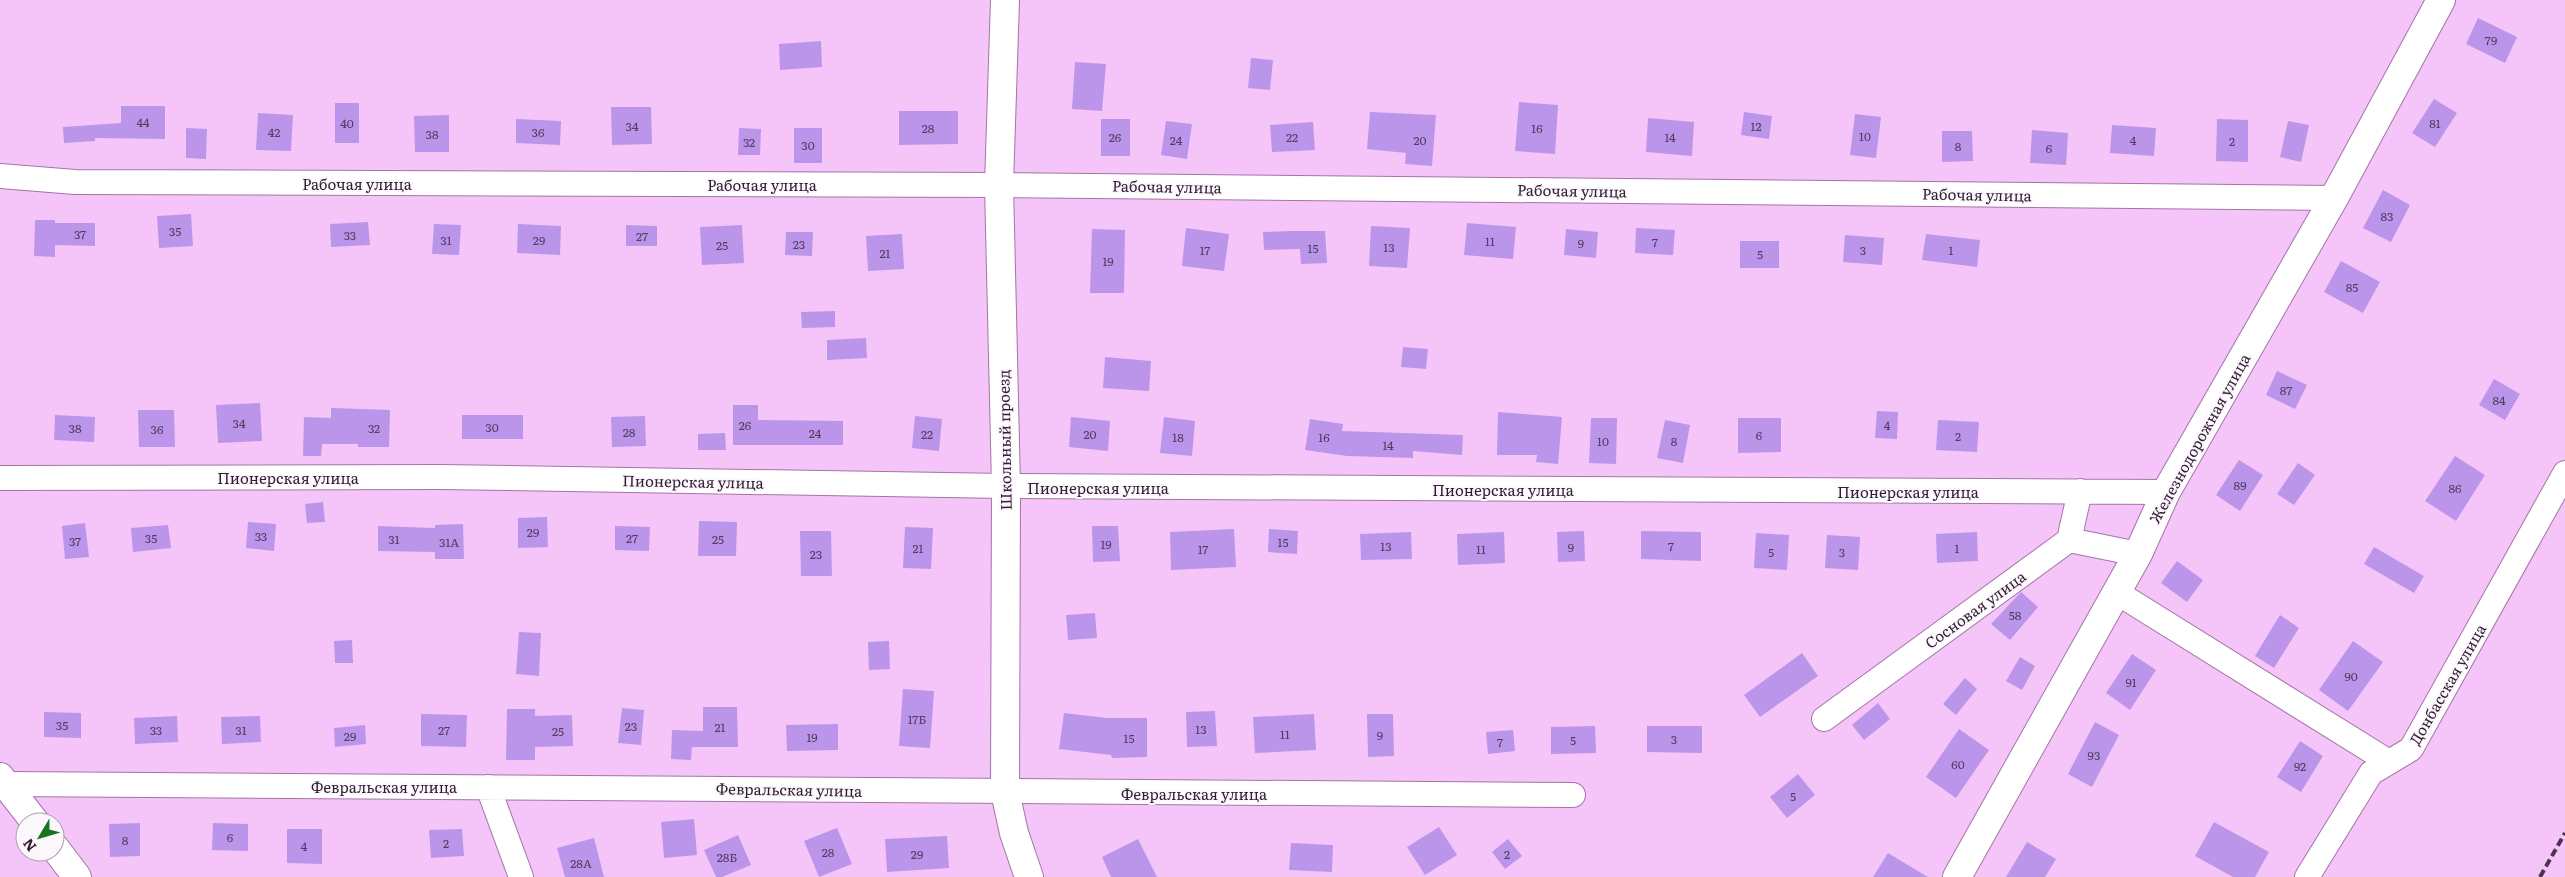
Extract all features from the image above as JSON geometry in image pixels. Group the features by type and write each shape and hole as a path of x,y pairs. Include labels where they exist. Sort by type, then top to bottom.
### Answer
{"street":[{"name":"Школьный проезд","path":"1005,0 999,185 1006,486 1005,792 1014,833 1029,877"},
{"name":"Железнодорожная улица","path":"1957,877 2138,554 2166,492 2334,198 2442,0"},
{"name":"Рабочая улица","path":"0,176 75,182 999,185 2334,198"},
{"name":"Донбасская улица","path":"2307,877 2371,773 2411,749 2565,473"},
{"name":"Пионерская улица","path":"0,478 440,477 1006,486 2166,492"},
{"path":"2080,492 2070,540 2138,554"},
{"name":"Сосновая улица","path":"1824,719 2070,540"},
{"path":"2116,592 2390,762"},
{"path":"3,780 27,812"},
{"name":"Февральская улица","path":"3,780 1005,792 1573,795"},
{"path":"488,786 521,877"},
{"path":"65,861 77,877"}],"building":[{"path":"2478,18 2517,37 2505,63 2466,44"},
{"path":"821,41 822,67 780,70 779,44"},
{"path":"1251,58 1273,60 1270,90 1248,88"},
{"path":"1075,62 1106,64 1102,111 1072,109"},
{"path":"2434,99 2457,113 2435,147 2412,133"},
{"path":"1519,102 1558,105 1555,154 1515,151"},
{"path":"335,103 359,103 359,143 335,143"},
{"path":"121,106 165,106 165,139 95,138 95,141 64,143 63,127 121,123"},
{"path":"611,107 651,107 652,144 612,145"},
{"path":"899,111 958,111 958,144 899,145"},
{"path":"1370,112 1436,115 1432,166 1405,164 1406,153 1367,149"},
{"path":"1744,112 1772,116 1769,139 1741,135"},
{"path":"258,113 293,115 291,151 256,150"},
{"path":"1855,114 1881,117 1876,158 1850,155"},
{"path":"449,115 449,152 415,152 414,116"},
{"path":"1648,118 1694,122 1692,156 1646,152"},
{"path":"516,119 561,121 560,145 516,143"},
{"path":"1101,119 1130,119 1130,156 1101,156"},
{"path":"2217,119 2248,120 2248,162 2216,161"},
{"path":"1166,121 1192,124 1187,159 1161,155"},
{"path":"2288,121 2309,125 2301,162 2280,157"},
{"path":"1313,122 1315,150 1272,152 1270,125"},
{"path":"2112,125 2156,128 2154,156 2110,153"},
{"path":"186,128 207,129 206,159 186,158"},
{"path":"739,128 761,129 760,155 738,155"},
{"path":"794,128 822,128 822,163 794,163"},
{"path":"2032,130 2068,133 2066,165 2030,163"},
{"path":"1942,131 1972,131 1973,161 1942,162"},
{"path":"2383,190 2410,205 2391,242 2363,228"},
{"path":"191,214 193,246 159,248 157,216"},
{"path":"35,220 55,220 55,223 95,223 95,246 55,245 55,257 34,256"},
{"path":"368,222 370,245 331,247 330,224"},
{"path":"1467,223 1516,227 1513,259 1464,255"},
{"path":"434,224 461,225 459,255 432,254"},
{"path":"518,224 561,226 560,255 517,253"},
{"path":"626,225 657,226 657,246 626,246"},
{"path":"742,225 744,263 702,265 700,227"},
{"path":"1371,226 1410,228 1407,268 1369,266"},
{"path":"1186,228 1229,234 1224,271 1182,266"},
{"path":"1636,228 1675,230 1673,255 1635,253"},
{"path":"1092,229 1125,230 1124,293 1090,293"},
{"path":"1566,229 1598,232 1596,258 1564,255"},
{"path":"1325,231 1327,263 1301,264 1300,249 1264,250 1263,232"},
{"path":"786,232 813,232 812,256 785,255"},
{"path":"902,234 904,269 868,271 866,236"},
{"path":"1926,234 1980,240 1977,267 1922,260"},
{"path":"1845,235 1884,238 1882,265 1843,262"},
{"path":"1740,241 1779,241 1779,268 1740,268"},
{"path":"2341,261 2380,282 2363,313 2324,292"},
{"path":"835,311 835,327 802,328 801,312"},
{"path":"866,338 867,358 827,360 827,340"},
{"path":"1403,347 1428,349 1426,369 1401,367"},
{"path":"1105,357 1151,361 1149,391 1103,388"},
{"path":"2277,371 2307,385 2295,409 2266,395"},
{"path":"2494,379 2520,394 2505,420 2479,405"},
{"path":"260,403 262,441 218,443 216,405"},
{"path":"733,405 758,405 758,420 843,421 843,445 733,445"},
{"path":"331,408 390,410 389,447 358,447 358,444 322,444 321,456 303,456 304,417 331,418"},
{"path":"138,410 174,410 175,447 139,447"},
{"path":"1877,411 1898,412 1897,439 1875,438"},
{"path":"1498,412 1562,417 1558,464 1536,462 1537,455 1497,455"},
{"path":"55,415 95,417 94,442 54,440"},
{"path":"462,415 523,415 523,439 462,439"},
{"path":"645,416 646,446 612,447 611,417"},
{"path":"915,416 942,419 939,451 912,448"},
{"path":"1071,417 1110,421 1108,451 1069,447"},
{"path":"1164,417 1195,421 1192,456 1160,453"},
{"path":"1591,418 1617,418 1616,464 1589,463"},
{"path":"1738,418 1781,418 1781,452 1738,453"},
{"path":"1310,419 1343,424 1342,431 1463,435 1462,455 1413,451 1413,458 1347,456 1305,450"},
{"path":"1665,420 1690,425 1683,463 1657,458"},
{"path":"1938,420 1979,422 1977,452 1936,450"},
{"path":"725,433 726,450 698,450 698,434"},
{"path":"2455,456 2485,475 2456,521 2425,501"},
{"path":"2239,460 2263,475 2240,511 2216,495"},
{"path":"2298,463 2315,475 2294,505 2277,494"},
{"path":"323,502 325,522 307,523 305,504"},
{"path":"547,517 548,547 518,548 518,518"},
{"path":"699,521 737,522 736,556 698,556"},
{"path":"248,522 276,524 274,551 246,548"},
{"path":"85,523 89,557 65,559 62,526"},
{"path":"463,524 464,559 435,559 435,552 378,551 378,526 435,528 435,525"},
{"path":"168,525 171,548 133,552 131,528"},
{"path":"615,526 650,527 649,551 615,550"},
{"path":"1092,526 1118,526 1120,561 1093,562"},
{"path":"905,527 933,528 931,569 903,568"},
{"path":"1234,529 1236,567 1171,570 1170,532"},
{"path":"1269,529 1298,531 1297,554 1268,552"},
{"path":"800,531 831,531 832,576 801,576"},
{"path":"1584,531 1585,561 1558,562 1557,532"},
{"path":"1641,531 1701,532 1701,561 1641,559"},
{"path":"1411,532 1412,559 1361,560 1360,534"},
{"path":"1504,532 1505,563 1458,565 1457,534"},
{"path":"1977,532 1978,561 1937,563 1936,534"},
{"path":"1756,533 1789,535 1787,570 1754,568"},
{"path":"1827,535 1860,537 1858,570 1825,568"},
{"path":"2374,547 2424,576 2414,593 2364,564"},
{"path":"2177,561 2203,580 2187,602 2161,583"},
{"path":"2021,592 2038,607 2010,640 1991,624"},
{"path":"1095,613 1097,638 1068,640 1066,615"},
{"path":"2280,615 2299,628 2274,668 2255,656"},
{"path":"519,632 541,633 539,676 516,674"},
{"path":"352,640 353,663 335,663 334,641"},
{"path":"889,641 890,669 869,670 868,642"},
{"path":"2353,641 2383,662 2348,711 2319,690"},
{"path":"1802,653 1818,676 1760,717 1744,695"},
{"path":"2132,654 2156,670 2130,710 2106,693"},
{"path":"2020,657 2035,666 2022,690 2006,681"},
{"path":"1965,678 1977,689 1956,715 1943,704"},
{"path":"903,689 934,691 930,748 899,746"},
{"path":"1878,703 1890,719 1864,740 1852,725"},
{"path":"703,707 737,707 738,747 692,747 691,760 671,759 672,730 703,731"},
{"path":"622,708 644,710 641,745 618,743"},
{"path":"507,709 535,709 535,716 572,715 573,746 535,747 535,760 506,760"},
{"path":"1215,711 1217,746 1187,747 1186,712"},
{"path":"44,712 81,713 81,738 44,737"},
{"path":"1064,713 1107,718 1147,718 1147,757 1112,758 1111,755 1059,749"},
{"path":"421,714 467,715 466,747 421,746"},
{"path":"1314,714 1316,750 1255,753 1253,717"},
{"path":"1367,714 1393,714 1394,756 1368,757"},
{"path":"177,716 178,742 135,744 134,718"},
{"path":"260,716 261,742 222,744 221,717"},
{"path":"2095,722 2119,735 2092,787 2068,774"},
{"path":"838,724 838,750 787,751 786,725"},
{"path":"365,725 366,744 335,747 334,728"},
{"path":"1595,726 1596,753 1551,754 1551,727"},
{"path":"1647,726 1702,726 1702,753 1647,752"},
{"path":"1959,729 1989,750 1956,798 1926,777"},
{"path":"1513,730 1515,751 1488,754 1486,732"},
{"path":"2300,741 2323,756 2301,792 2277,777"},
{"path":"1798,774 1815,795 1787,818 1770,797"},
{"path":"694,819 697,855 664,858 661,822"},
{"path":"2214,822 2269,852 2255,877 2233,877 2195,856"},
{"path":"140,823 140,856 110,857 109,824"},
{"path":"213,823 248,824 248,851 212,850"},
{"path":"1439,827 1457,855 1425,875 1407,847"},
{"path":"837,828 852,864 819,877 804,841"},
{"path":"287,829 322,829 322,864 287,863"},
{"path":"462,829 464,856 431,858 429,830"},
{"path":"738,835 751,865 722,877 716,877 704,850"},
{"path":"947,836 949,868 887,872 885,839"},
{"path":"594,838 604,877 565,877 557,848"},
{"path":"1138,839 1157,877 1111,877 1102,857"},
{"path":"1508,839 1522,856 1505,869 1492,852"},
{"path":"2027,842 2056,859 2045,877 2006,877"},
{"path":"1291,843 1333,845 1332,872 1289,870"},
{"path":"1888,853 1928,877 1873,877"}],"railway":[{"path":"2540,877 2565,833"}]}
